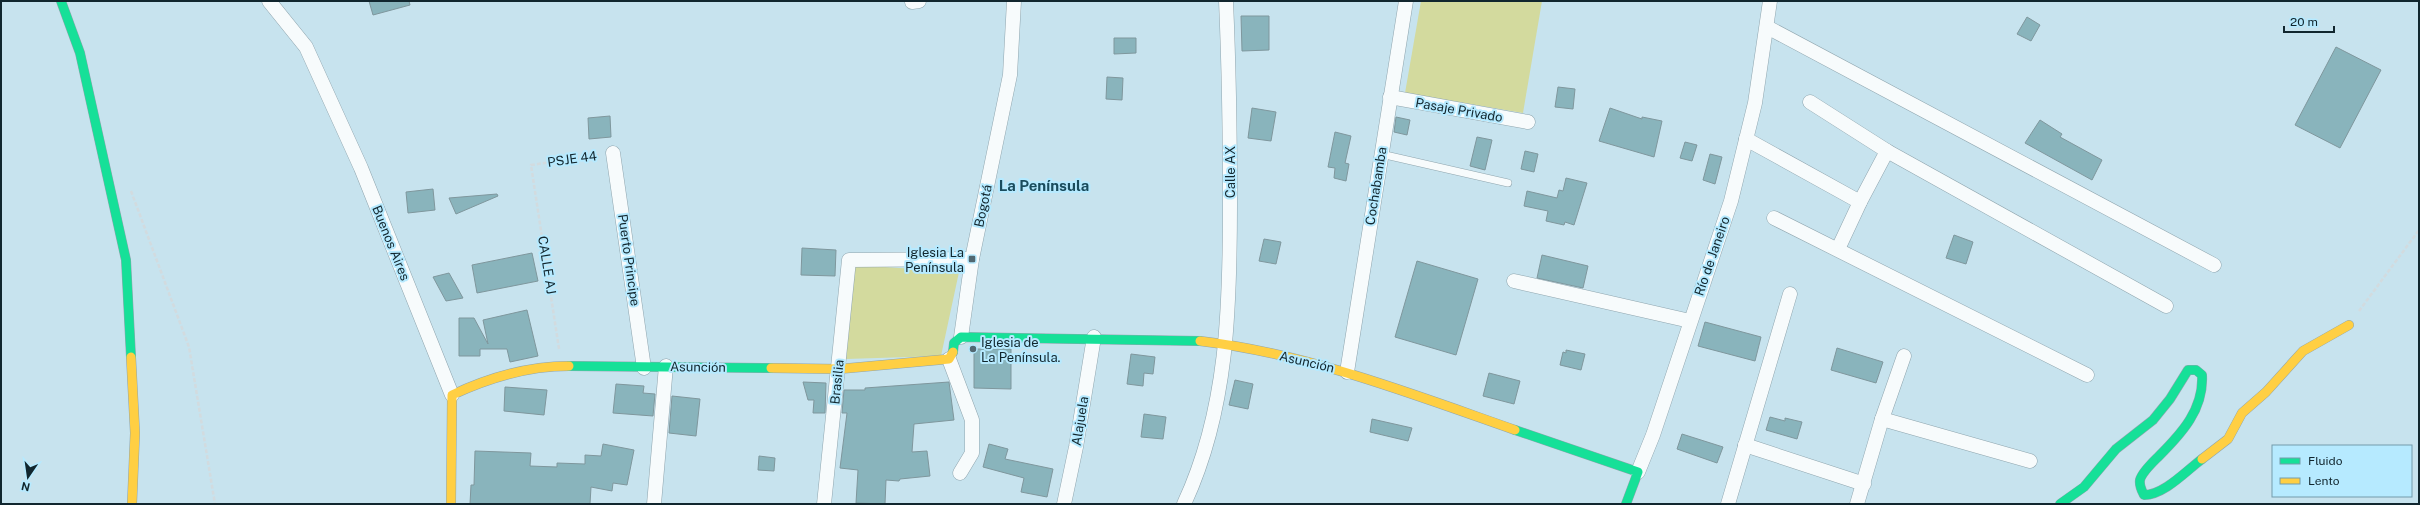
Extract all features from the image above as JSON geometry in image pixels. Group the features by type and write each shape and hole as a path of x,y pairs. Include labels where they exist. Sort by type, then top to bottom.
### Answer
{"street":[{"path":"61,1 80,53 126,260 135,433 132,504"},
{"name":"Buenos Aires","path":"269,1 306,47 361,168 452,395 451,504"},
{"name":"Bogotá","path":"949,359 953,352 954,343 961,337 972,259 1010,75 1014,1"},
{"name":"Calle AX","path":"1184,504 1203,458 1213,421 1227,344 1230,262 1230,98 1226,1"},
{"name":"Cochabamba","path":"1347,372 1406,1"},
{"name":"Río de Janeiro","path":"1626,504 1653,435 1731,201 1755,103 1770,1"},
{"path":"1767,27 2214,265"},
{"name":"Pasaje Privado","path":"1390,97 1528,122"},
{"path":"1810,102 1887,151 2166,306"},
{"path":"1746,139 1860,202"},
{"path":"1838,249 1860,202 1887,151"},
{"name":"Puerto Principe","path":"613,152 644,368"},
{"path":"1774,218 2087,375"},
{"name":"Brasilia","path":"824,504 849,260 972,259"},
{"path":"1514,280 1690,321"},
{"path":"1728,504 1790,294"},
{"path":"2060,504 2084,487 2116,449 2152,420 2170,399 2188,370 2196,370 2202,375 2202,396 2198,407 2178,437 2153,462 2140,480 2140,487 2144,495 2152,495 2161,490 2228,439 2242,413 2266,392 2303,351 2349,324"},
{"name":"Asunción","path":"961,337 1188,339 1227,344 1347,372 1638,472"},
{"name":"Alajuela","path":"1064,504 1076,448 1094,337"},
{"path":"1857,504 1882,419 1904,356"},
{"path":"949,359 972,420 972,453 960,473"},
{"name":"Asunción","path":"452,395 479,382 512,373 562,366 839,369 949,359"},
{"path":"654,504 666,366"},
{"path":"1882,419 2030,461"},
{"path":"1745,445 1864,484"}],"lane":[{"path":"1382,154 1508,183"}],"path":[{"name":"PSJE 44","path":"531,165 613,152"},
{"name":"CALLE AJ","path":"531,165 562,366"},
{"path":"129,186 189,347 215,504"},
{"path":"2349,324 2419,230"}],"green space":[{"path":"1421,1 1542,1 1523,113 1405,93"},
{"path":"855,265 959,272 941,356 846,359"}],"building":[{"path":"369,1 409,1 410,5 373,15"},
{"path":"1241,16 1269,16 1269,50 1242,51"},
{"path":"2027,17 2040,25 2031,41 2017,34"},
{"path":"1114,38 1136,38 1136,53 1114,54"},
{"path":"2336,47 2381,70 2340,148 2295,125"},
{"path":"1107,77 1123,78 1122,100 1106,99"},
{"path":"1558,87 1575,89 1573,109 1555,107"},
{"path":"1252,108 1276,112 1271,141 1248,138"},
{"path":"1610,108 1642,119 1642,117 1662,121 1654,157 1599,141"},
{"path":"610,116 611,137 589,139 588,118"},
{"path":"1396,117 1410,120 1407,135 1394,132"},
{"path":"2040,120 2062,134 2060,137 2102,160 2092,180 2025,143"},
{"path":"1335,132 1351,136 1345,163 1349,164 1346,181 1334,178 1335,168 1328,167"},
{"path":"1477,137 1492,140 1485,170 1470,166"},
{"path":"1685,142 1697,145 1692,161 1680,158"},
{"path":"1525,151 1538,154 1534,172 1521,169"},
{"path":"1710,154 1722,157 1715,184 1703,180"},
{"path":"1566,178 1587,183 1574,225 1565,222 1564,225 1546,221 1548,211 1524,206 1527,191 1557,198 1559,190 1563,191"},
{"path":"433,189 435,210 408,213 406,192"},
{"path":"497,194 498,196 456,214 449,198"},
{"path":"1954,235 1973,242 1966,264 1946,258"},
{"path":"1264,239 1281,242 1276,264 1259,261"},
{"path":"802,248 836,250 835,276 801,275"},
{"path":"532,253 538,281 477,293 472,265"},
{"path":"1542,255 1588,266 1583,288 1537,278"},
{"path":"1417,261 1478,279 1456,355 1395,337"},
{"path":"449,273 463,298 446,301 433,277"},
{"path":"527,310 538,356 510,362 507,349 480,349 480,356 459,356 459,318 474,318 488,344 483,320"},
{"path":"1705,322 1761,337 1755,361 1698,346"},
{"path":"1837,348 1883,362 1876,383 1831,370"},
{"path":"974,349 1011,349 1011,389 974,388"},
{"path":"1566,350 1585,354 1581,370 1560,365 1563,352 1566,353"},
{"path":"1131,354 1155,357 1153,374 1144,373 1143,386 1127,384"},
{"path":"1489,373 1520,381 1514,404 1483,396"},
{"path":"1235,380 1253,384 1248,409 1229,405"},
{"path":"803,382 826,383 825,413 813,413 814,400 808,400"},
{"path":"949,382 954,420 914,424 912,452 927,451 930,476 900,479 899,481 886,480 885,504 856,503 858,470 840,468 847,413 842,413 844,390 865,390 865,388"},
{"path":"616,384 644,386 643,393 655,394 653,416 613,413"},
{"path":"505,387 547,390 544,415 504,411"},
{"path":"672,396 700,399 696,436 669,433"},
{"path":"1144,414 1166,417 1163,439 1141,437"},
{"path":"1770,417 1785,421 1785,418 1802,422 1797,439 1766,430"},
{"path":"1372,419 1412,428 1408,441 1370,432"},
{"path":"1682,434 1723,447 1717,463 1677,449"},
{"path":"603,444 634,450 627,485 613,483 612,491 591,487 590,504 470,504 471,485 474,485 475,451 531,453 530,466 557,467 557,463 585,464 585,455 601,456"},
{"path":"989,444 1008,449 1005,459 1053,469 1047,497 1021,492 1024,478 983,467"},
{"path":"759,456 775,458 774,471 758,470"}],"traffic: fast":[{"path":"61,1 80,53 126,260 131,357"},
{"path":"953,352 954,343 961,337 1200,341"},
{"path":"569,366 771,368"},
{"path":"2060,504 2084,487 2116,449 2153,420 2170,399 2188,370 2196,370 2202,375 2202,387 2199,399 2190,420 2168,447 2148,467 2141,477 2140,482 2144,495 2152,494 2167,487 2202,459"},
{"path":"1515,430 1638,472 1626,504"}],"traffic: slow":[{"path":"2202,459 2228,439 2242,413 2266,392 2303,351 2349,325"},
{"path":"1200,341 1241,347 1320,365 1399,389 1515,430"},
{"path":"771,368 839,369 949,359 953,352"},
{"path":"131,357 135,433 132,504"},
{"path":"451,504 452,395 480,383 509,374 539,368 569,366"}],"place":[{"name":"Iglesia La Península","path":"972,259"},
{"name":"Iglesia de La Península.","path":"973,349"}],"district":[{"name":"La Península","path":"1044,185"}]}
